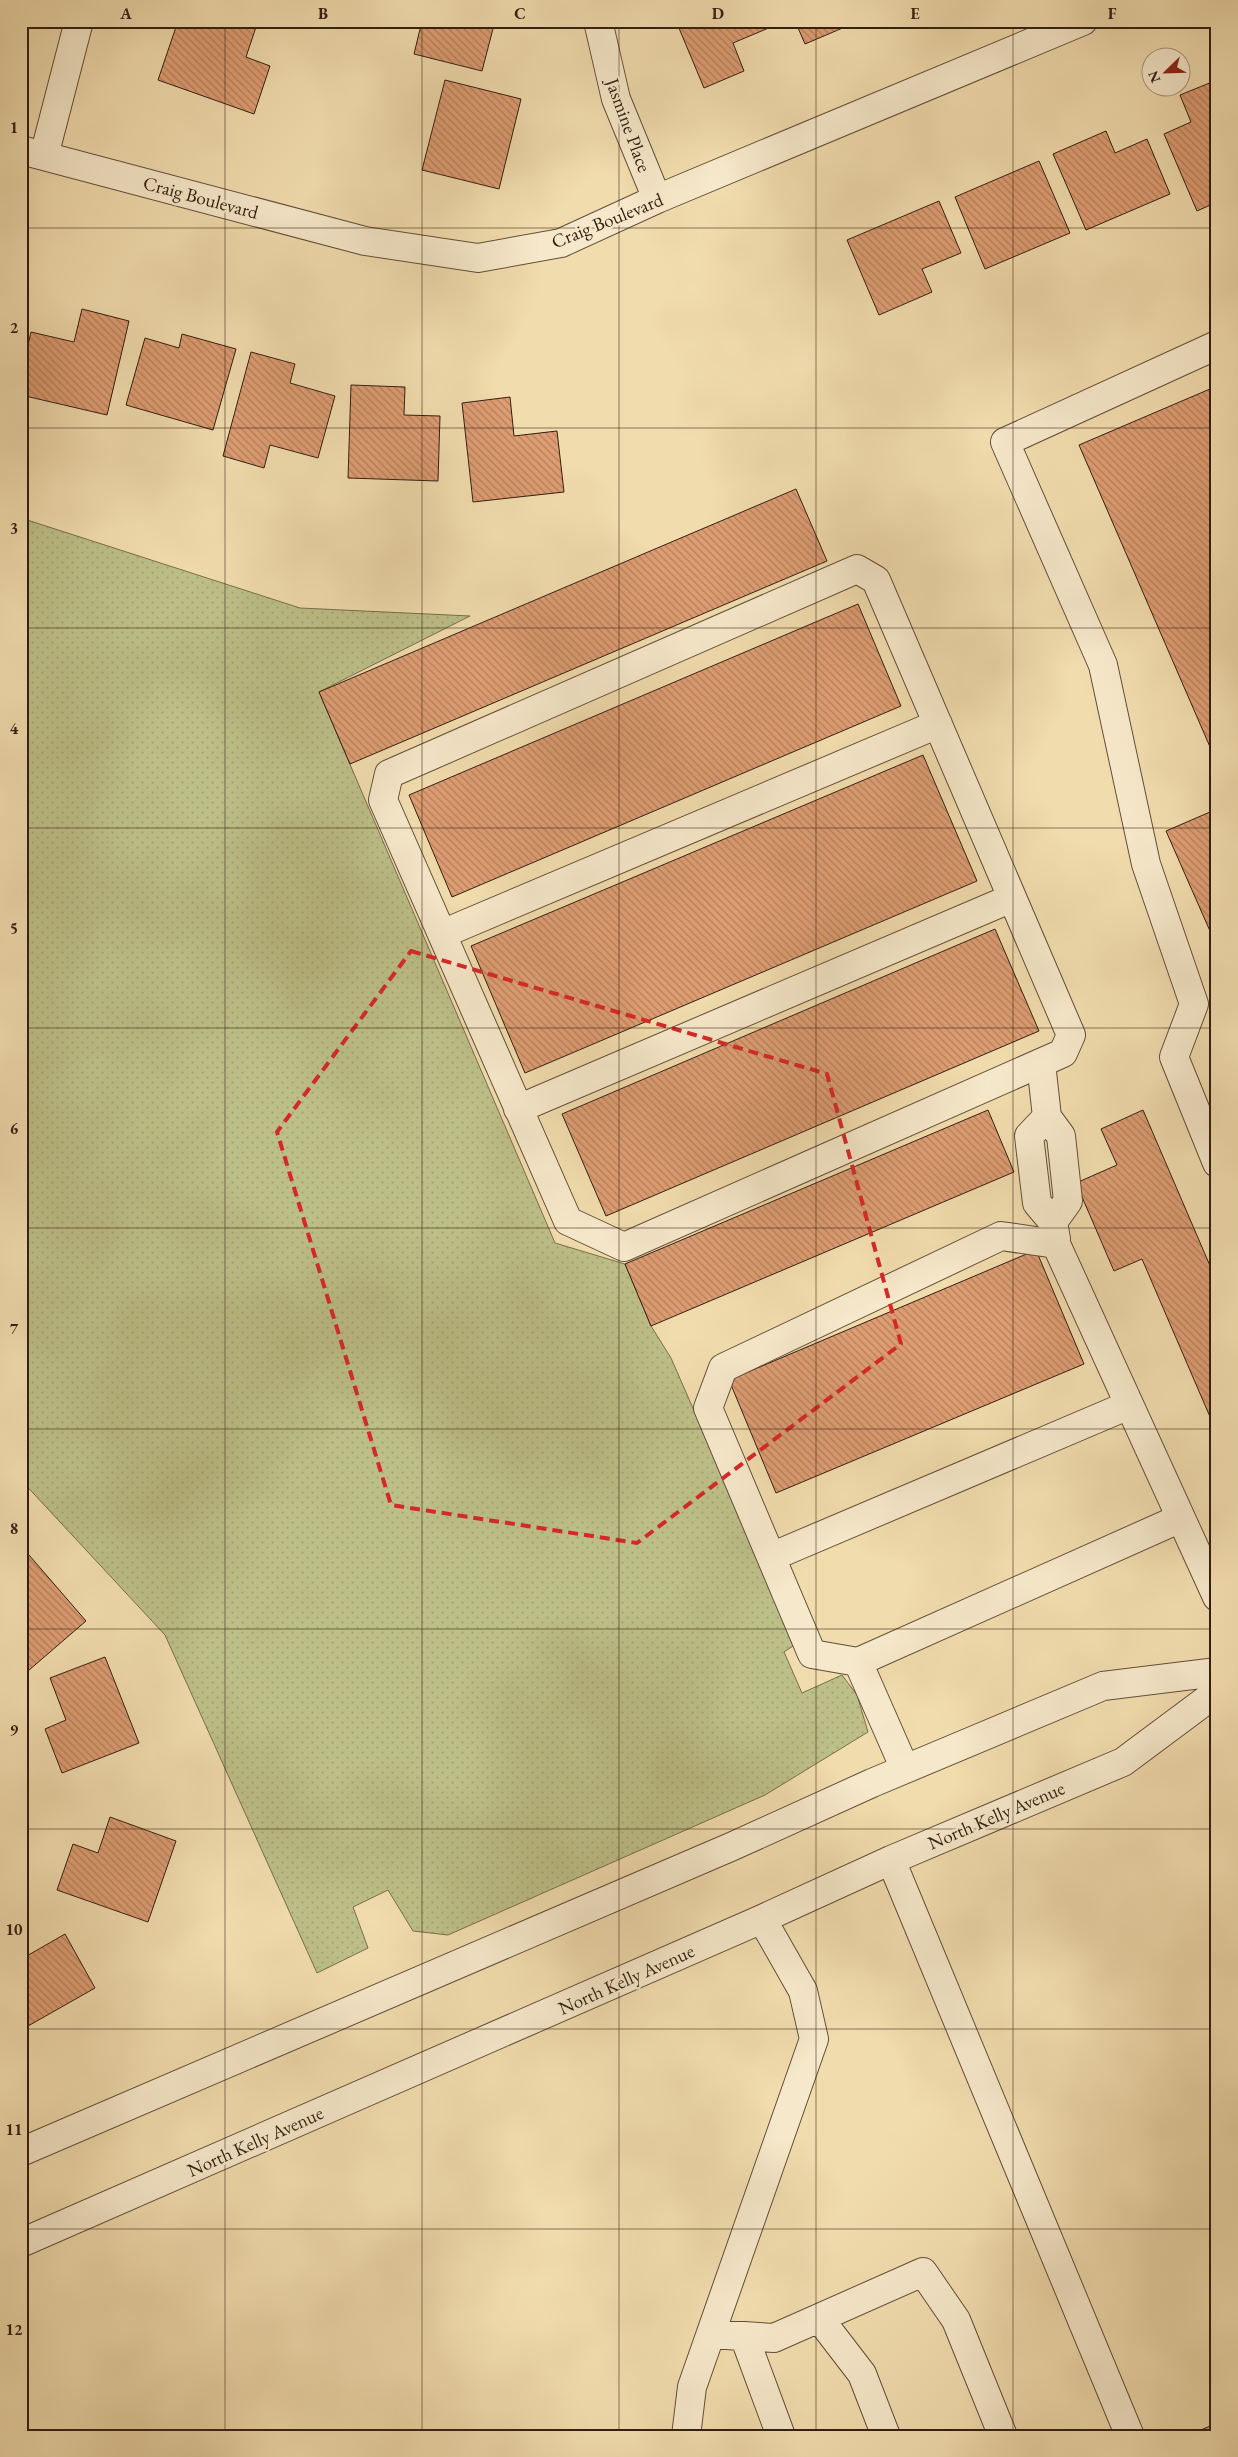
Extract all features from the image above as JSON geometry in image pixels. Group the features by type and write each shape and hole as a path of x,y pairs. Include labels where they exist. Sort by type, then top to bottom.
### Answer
{"street":[{"path":"32,153 79,21"},
{"name":"Jasmine Place","path":"598,21 616,99 657,200"},
{"name":"Craig Boulevard","path":"32,153 365,241 478,258 561,243 657,200 1083,21"},
{"path":"1217,345 1004,442 1103,665 1146,864 1194,1004 1174,1057 1217,1163"},
{"path":"857,569 876,580 1012,898 1071,1035 1063,1053 624,1247 568,1221 383,800 389,774 857,569"},
{"path":"442,934 938,724"},
{"path":"518,1109 1012,898"},
{"path":"1040,1063 1047,1118 1029,1136 1037,1203 1055,1233 1129,1404 1217,1597"},
{"path":"1055,1233 1001,1236 722,1368 708,1408 812,1654 858,1662 1181,1518"},
{"path":"771,1557 1129,1404"},
{"path":"858,1662 905,1769"},
{"path":"21,2152 733,1846 905,1769 1102,1686 1217,1672"},
{"name":"North Kelly Avenue","path":"21,2243 762,1919 891,1860 1123,1762 1217,1692"},
{"path":"891,1860 1130,2436"},
{"path":"686,2436 692,2387 814,2039 803,1991 762,1919"},
{"path":"711,2334 774,2338 923,2272 956,2320 1003,2436"},
{"path":"819,2318 862,2374 886,2436"},
{"path":"744,2336 781,2436"}],"highlighted area":[{"path":"411,951 827,1074 901,1344 637,1543 391,1505 277,1132"}],"green space":[{"path":"21,518 300,608 470,616 319,692 555,1243 625,1264 651,1326 671,1358 796,1644 784,1652 802,1693 842,1675 857,1695 868,1732 765,1795 448,1935 413,1931 388,1890 353,1907 368,1948 317,1973 165,1635 21,1480"}],"building":[{"path":"178,21 258,21 246,57 270,66 254,114 158,80"},
{"path":"422,21 495,21 482,71 414,54"},
{"path":"676,21 769,21 771,27 733,43 744,71 704,88"},
{"path":"795,21 859,21 805,44"},
{"path":"445,80 521,99 499,189 422,170"},
{"path":"1217,80 1217,202 1197,211 1164,134 1191,122 1181,98 1190,98 1190,91"},
{"path":"1106,131 1115,153 1147,139 1170,194 1086,230 1053,154"},
{"path":"1039,161 1070,233 985,269 955,197"},
{"path":"939,201 961,253 922,269 932,292 879,315 847,240"},
{"path":"82,309 129,321 107,415 21,395 21,375 31,332 74,342"},
{"path":"182,334 236,349 213,430 126,405 145,338 179,348"},
{"path":"251,352 295,364 290,383 335,396 318,458 270,445 264,468 223,456"},
{"path":"351,385 405,387 404,415 440,416 438,481 348,478"},
{"path":"1217,386 1217,763 1079,445"},
{"path":"510,397 514,436 557,431 564,492 473,502 462,403"},
{"path":"796,489 827,561 350,764 319,692"},
{"path":"858,604 901,706 452,897 409,795"},
{"path":"923,755 977,881 525,1073 471,946"},
{"path":"1217,809 1217,947 1166,831"},
{"path":"995,929 1039,1031 606,1216 562,1114"},
{"path":"988,1110 1014,1172 651,1326 625,1264"},
{"path":"1143,1110 1217,1282 1217,1433 1142,1259 1114,1271 1076,1183 1117,1165 1101,1129"},
{"path":"1036,1250 1084,1364 776,1493 729,1380"},
{"path":"29,1555 86,1621 21,1677 21,1562"},
{"path":"105,1657 139,1743 62,1773 45,1729 66,1720 50,1678"},
{"path":"110,1817 176,1841 148,1922 57,1890 73,1844 98,1853"},
{"path":"65,1934 95,1988 21,2030 21,1951 25,1957"},
{"path":"1217,2423 1217,2436 1187,2436"}]}
